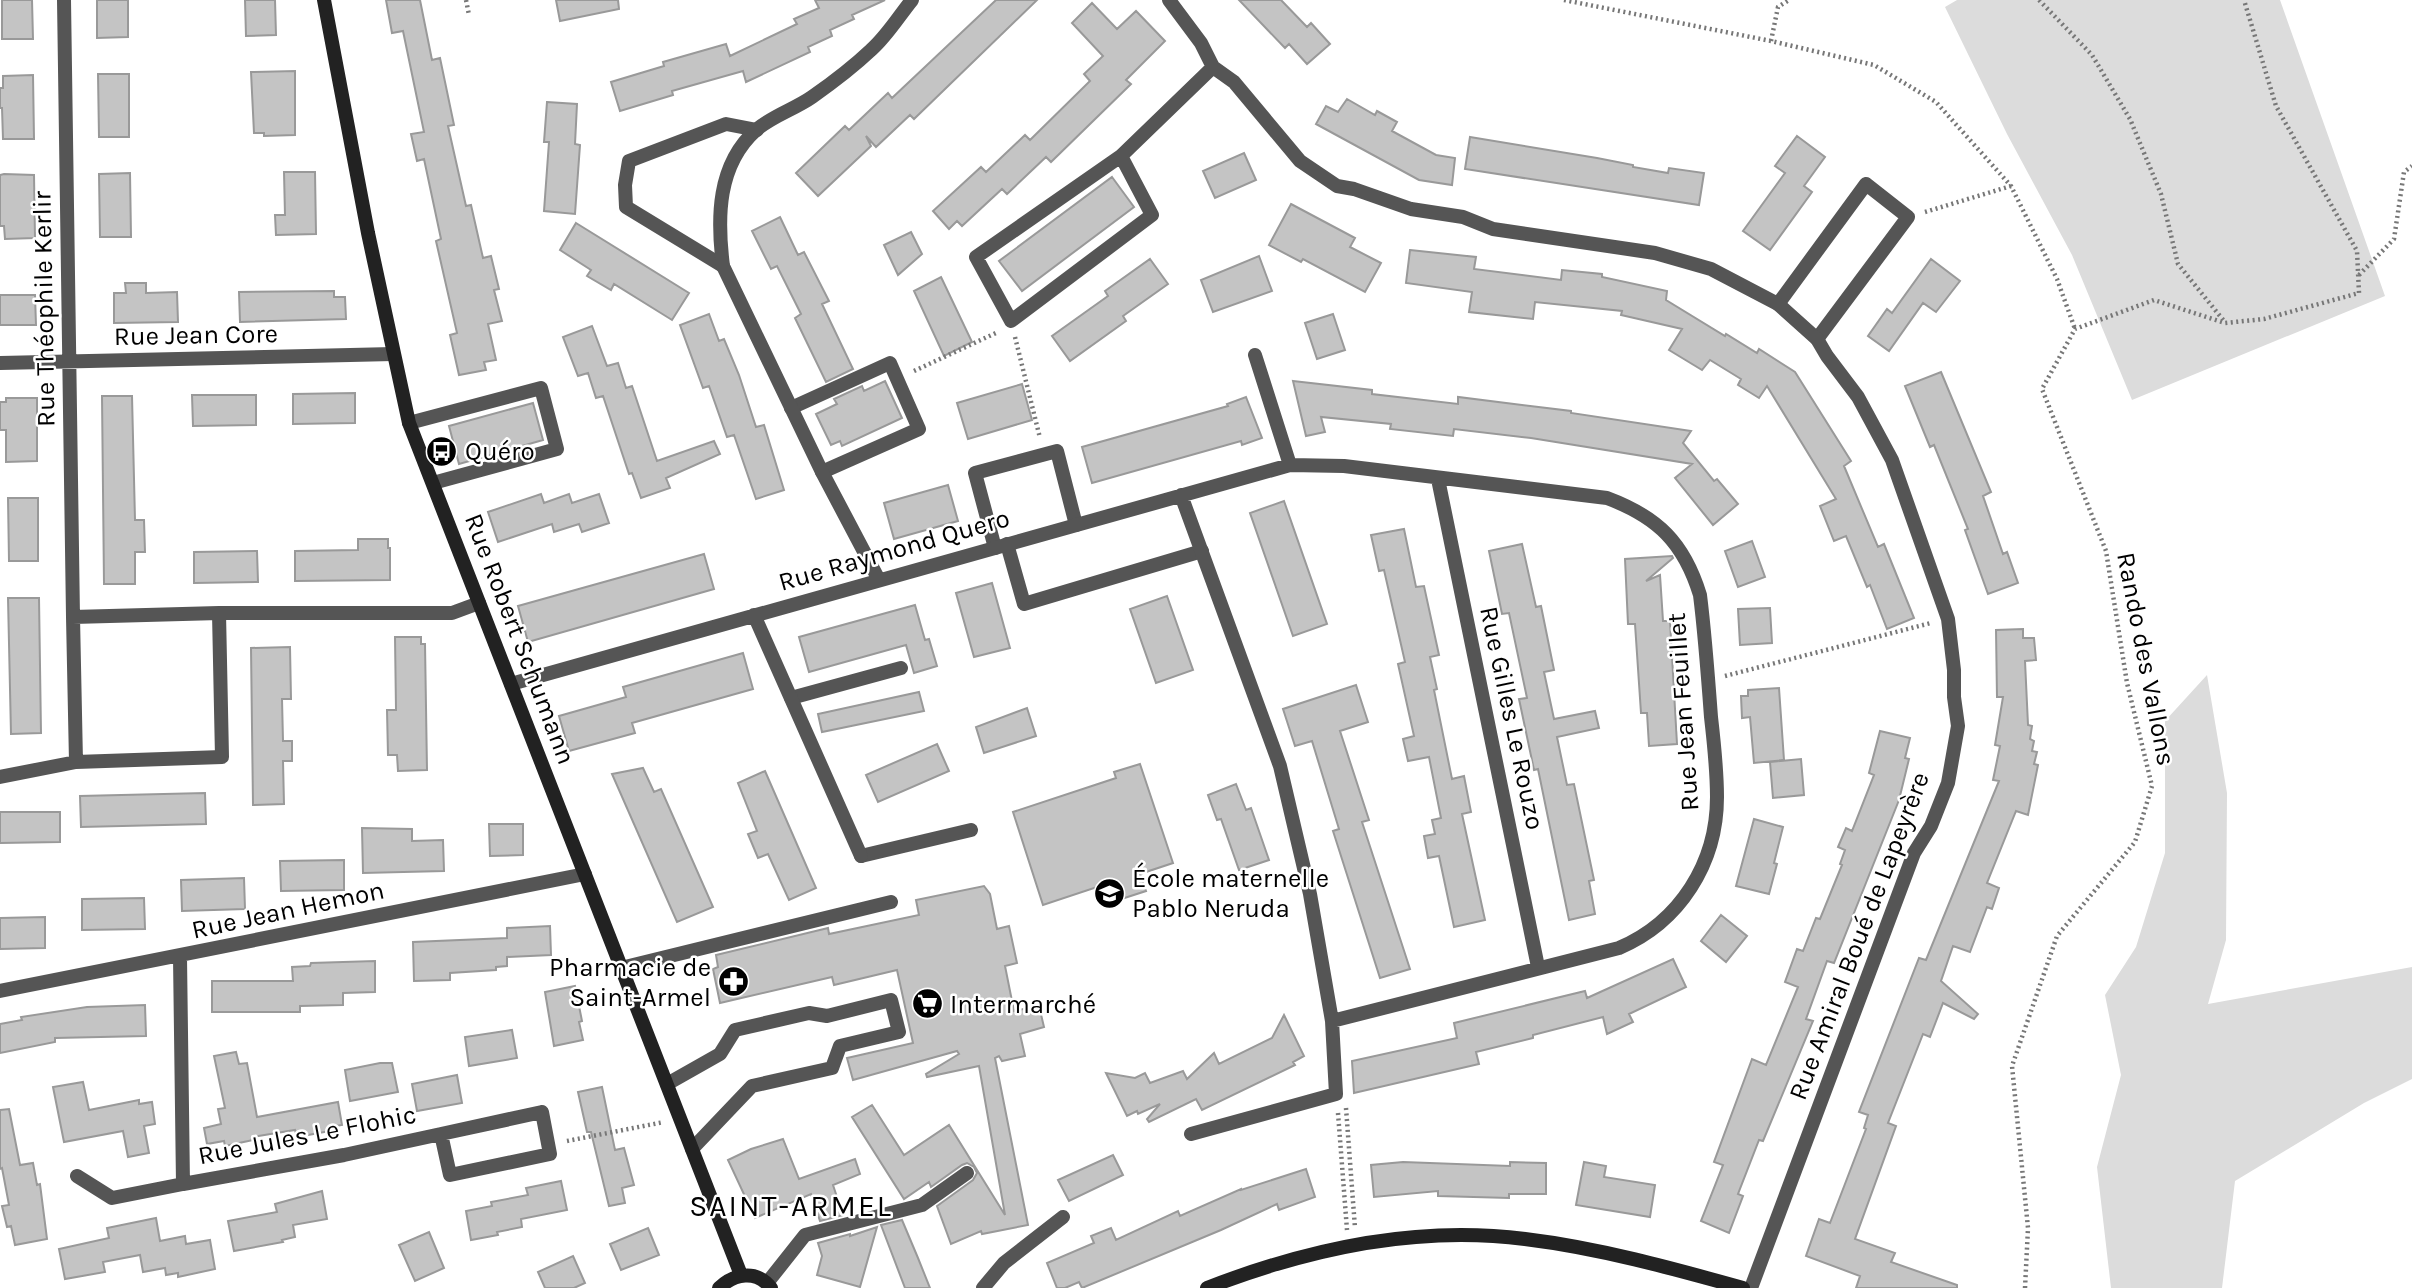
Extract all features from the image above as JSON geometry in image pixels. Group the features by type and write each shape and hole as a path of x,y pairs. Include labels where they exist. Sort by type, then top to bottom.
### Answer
{"street":[{"name":"Rue Théophile Kerlir","path":"64,0 76,762"},
{"name":"Rue Robert Schumann","path":"324,0 409,424 741,1275"},
{"path":"879,580 822,472 723,265 719,233 720,201 728,172 741,148 757,130 811,97 872,49 912,0"},
{"name":"Rue Amiral Boué de Lapeyrère","path":"1169,0 1201,43 1213,67 1234,82 1300,161 1336,186 1354,189 1411,209 1463,217 1493,229 1655,253 1711,269 1777,304 1818,339 1827,356 1858,397 1892,460 1948,619 1958,726 1948,783 1931,826 1914,853 1751,1288"},
{"path":"1121,156 1152,215 1011,321 976,257 1121,156 1213,67"},
{"path":"723,265 626,206 625,185 629,161 726,124 757,130"},
{"path":"1777,304 1866,184 1908,217 1818,339"},
{"name":"Rue Jean Core","path":"0,363 393,354"},
{"path":"1255,355 1290,465"},
{"path":"791,408 890,363 919,429 822,472"},
{"path":"409,424 541,388 557,449 433,483"},
{"path":"1076,524 1057,451 975,473 1024,604 1202,551"},
{"name":"Rue Jean Feuillet","path":"1290,465 1344,466 1607,499 1634,508 1657,524 1676,545 1692,571 1700,595 1709,680 1716,820 1705,859 1689,893 1671,915 1633,942 1619,948 1332,1021"},
{"name":"Rue Raymond Quero","path":"511,684 1290,465"},
{"name":"Rue Gilles Le Rouzo","path":"1438,479 1538,967"},
{"path":"1181,495 1280,766 1310,894 1332,1021 1336,1094 1191,1134"},
{"path":"73,617 219,613 452,613 480,603"},
{"path":"0,777 76,762 222,757 219,613"},
{"path":"754,615 861,856 971,830"},
{"path":"791,698 901,668"},
{"name":"Rue Jean Hemon","path":"0,991 585,874"},
{"path":"621,968 891,902"},
{"name":"Rue Jules Le Flohic","path":"180,957 183,1184"},
{"path":"667,1084 720,1054 735,1030 809,1013 827,1016 891,1000 899,1032 840,1046 832,1068 752,1086 692,1149"},
{"name":"Rue Jules Le Flohic","path":"76,1176 112,1198 344,1155 542,1112 550,1154 450,1175 441,1134"},
{"path":"719,1288 729,1279 741,1275 755,1276 769,1285 805,1235 922,1205 967,1173"},
{"path":"983,1288 1004,1264 1063,1217"},
{"path":"1208,1288 1238,1276 1352,1244 1436,1235 1522,1238 1603,1251 1742,1288"}],"path":[{"path":"466,0 469,15"},
{"path":"1563,0 1770,41 1874,65 1936,102 2011,186 2057,279 2075,329 2154,300 2225,323 2264,318 2359,293 2357,251 2276,106 2244,0"},
{"path":"1770,41 1778,7 1789,0"},
{"path":"2039,0 2092,55 2130,120 2161,194 2178,264 2225,323"},
{"path":"2358,276 2395,239 2404,172 2412,166"},
{"path":"1908,217 2011,186"},
{"path":"897,379 999,331 1011,321 1044,454"},
{"name":"Rando des Vallons","path":"2025,1288 2028,1228 2012,1066 2057,936 2135,842 2152,786 2127,683 2106,551 2042,388 2075,329"},
{"path":"1709,680 1948,619"},
{"path":"1345,1092 1352,1244 1336,1094 1345,1092"},
{"path":"549,1144 659,1124 679,1116"}],"shaded area":[{"path":"1957,0 2280,0 2385,296 2132,400 2072,255 2007,134 1945,7"},
{"path":"2207,675 2227,793 2226,940 2208,1004 2412,967 2412,1079 2364,1103 2235,1181 2222,1288 2111,1288 2097,1167 2121,1075 2105,995 2136,947 2165,853 2165,721"}],"building":[{"path":"2,0 32,0 33,39 2,39"},
{"path":"97,0 128,0 128,37 97,38"},
{"path":"245,0 275,0 276,35 246,36"},
{"path":"386,0 420,0 432,60 440,58 454,125 448,126 466,206 471,205 483,258 491,256 499,289 494,290 502,321 488,324 496,360 484,362 486,370 459,375 450,335 457,333 436,241 441,239 424,159 417,161 411,134 424,132 403,31 392,33"},
{"path":"556,0 618,0 619,9 560,21"},
{"path":"815,0 885,0 852,15 854,19 830,30 832,36 808,47 810,52 746,82 743,71 672,91 673,95 620,111 611,82 664,66 663,62 726,44 730,56 797,24 794,19 819,8"},
{"path":"996,0 1037,0 914,119 910,115 876,147 866,136 871,146 818,196 796,173 845,126 849,130 888,93 892,98"},
{"path":"1239,0 1281,0 1307,27 1311,23 1330,44 1307,64 1289,44 1285,48"},
{"path":"1092,3 1117,29 1136,11 1165,41 1126,80 1131,84 1051,162 1046,157 1007,194 1002,189 962,226 957,221 949,229 933,211 981,167 986,172 1025,135 1030,140 1090,81 1084,74 1103,56 1072,23"},
{"path":"295,71 295,135 264,136 264,133 254,133 251,72"},
{"path":"98,74 129,74 129,137 99,137"},
{"path":"33,75 34,139 3,139 0,88 3,88 3,76"},
{"path":"1347,99 1375,115 1377,111 1397,122 1392,131 1436,155 1455,158 1452,185 1419,180 1316,124 1326,106 1338,112"},
{"path":"547,102 577,104 575,144 580,145 575,214 544,211 549,142 544,142"},
{"path":"1797,136 1825,157 1804,186 1812,192 1770,250 1743,231 1785,173 1775,166"},
{"path":"1470,137 1668,173 1669,168 1704,173 1699,205 1465,169"},
{"path":"1244,153 1256,180 1215,198 1203,171"},
{"path":"284,172 315,172 316,234 276,235 275,215 285,215"},
{"path":"130,173 131,237 100,237 99,174"},
{"path":"0,175 34,175 35,238 5,239 4,226 0,226"},
{"path":"1112,177 1134,207 1022,291 999,261"},
{"path":"1291,204 1355,238 1350,247 1381,263 1365,292 1303,259 1301,262 1269,245"},
{"path":"780,217 798,255 804,252 829,301 822,304 853,369 826,382 795,318 801,314 777,266 771,269 752,231"},
{"path":"576,223 689,293 672,320 614,284 611,290 587,276 591,270 560,250"},
{"path":"911,232 922,254 898,275 884,245"},
{"path":"1410,250 1476,257 1474,269 1561,280 1562,270 1602,274 1602,277 1667,291 1666,300 1725,336 1726,334 1757,353 1759,349 1795,372 1851,461 1844,466 1878,547 1884,544 1914,618 1887,629 1870,585 1867,587 1846,536 1834,541 1820,506 1836,499 1767,386 1759,398 1738,385 1741,379 1710,360 1702,370 1669,350 1682,329 1621,315 1622,311 1535,302 1533,319 1469,312 1472,292 1406,283"},
{"path":"1259,256 1272,291 1213,312 1201,280"},
{"path":"1150,259 1168,284 1123,316 1126,321 1070,361 1052,336 1108,296 1105,291"},
{"path":"1931,259 1960,281 1936,312 1923,303 1889,351 1868,336 1887,309 1892,313"},
{"path":"941,277 972,342 944,356 914,291"},
{"path":"125,283 146,283 146,293 177,292 178,322 114,323 114,293 126,293"},
{"path":"334,291 334,297 345,297 346,319 240,322 239,292"},
{"path":"0,295 35,295 36,325 0,325"},
{"path":"709,314 719,341 724,339 739,375 756,427 764,425 784,490 756,499 734,435 727,437 709,386 703,388 680,325"},
{"path":"1333,314 1345,350 1317,359 1305,323"},
{"path":"592,326 607,366 618,363 626,388 632,386 657,461 714,441 720,454 666,478 670,488 641,498 632,473 629,474 603,396 596,398 588,373 578,376 563,337"},
{"path":"1941,372 1991,492 1983,496 2003,554 2007,552 2018,583 1988,594 1965,530 1968,529 1934,445 1930,447 1905,386"},
{"path":"885,381 902,418 842,446 840,441 831,445 816,414 837,404 834,399 862,386 864,391"},
{"path":"1293,381 1458,404 1458,397 1571,411 1691,431 1683,443 1714,481 1717,479 1738,504 1713,525 1675,478 1692,464 1531,438 1454,429 1453,436 1390,429 1391,424 1321,417 1325,432 1306,436"},
{"path":"1022,384 1032,420 968,439 957,403"},
{"path":"355,393 355,423 293,424 293,394"},
{"path":"192,395 256,395 256,425 193,426"},
{"path":"102,396 132,396 135,520 144,520 145,552 135,552 135,584 104,584"},
{"path":"1246,397 1262,438 1242,445 1241,441 1092,483 1082,447 1228,406 1227,404"},
{"path":"6,398 37,398 37,461 6,462 6,430 0,430 0,402 6,402"},
{"path":"533,403 543,440 459,464 449,426"},
{"path":"948,485 958,521 894,539 884,503"},
{"path":"541,494 544,503 569,494 572,503 599,494 609,523 582,532 579,524 554,532 552,524 498,542 488,512"},
{"path":"8,498 38,498 38,561 9,561"},
{"path":"1284,501 1327,624 1293,636 1250,513"},
{"path":"1404,529 1416,587 1424,586 1439,655 1430,657 1437,689 1434,690 1452,779 1464,776 1471,812 1462,814 1485,920 1454,927 1439,856 1428,858 1424,836 1435,834 1432,820 1441,818 1429,757 1408,761 1403,739 1414,736 1398,664 1405,662 1384,570 1379,571 1371,535"},
{"path":"358,539 388,539 390,580 295,581 295,551 358,550"},
{"path":"1752,541 1765,577 1738,587 1725,551"},
{"path":"1522,544 1536,607 1541,606 1554,670 1544,672 1554,719 1595,711 1599,728 1557,737 1567,785 1574,784 1594,880 1589,881 1595,914 1569,920 1538,769 1534,770 1519,699 1527,698 1509,613 1502,614 1489,551"},
{"path":"257,551 258,582 194,583 194,552"},
{"path":"704,554 714,589 528,642 518,606"},
{"path":"1673,558 1646,581 1660,575 1663,621 1670,621 1677,744 1649,746 1647,713 1641,713 1635,624 1628,624 1625,559"},
{"path":"992,583 1010,648 974,657 956,593"},
{"path":"1167,596 1193,670 1156,683 1130,609"},
{"path":"8,598 39,598 41,733 11,734"},
{"path":"915,605 925,640 929,639 937,666 914,673 906,645 809,672 799,637"},
{"path":"1770,608 1772,643 1740,645 1738,609"},
{"path":"2023,629 2023,638 2034,638 2036,660 2025,661 2028,725 2032,726 2032,751 2037,752 2034,764 2038,765 2028,815 2016,811 1987,883 1999,888 1992,909 1987,907 1970,952 1953,946 1941,981 1978,1014 1974,1019 1943,1003 1930,1037 1923,1034 1888,1123 1896,1126 1855,1239 1895,1253 1891,1262 1957,1285 1957,1288 1856,1288 1860,1276 1806,1256 1819,1219 1830,1223 1866,1129 1864,1128 1868,1115 1859,1112 1919,958 1926,960 1999,781 1993,780 2000,746 1995,745 2003,697 1997,697 1996,630"},
{"path":"395,637 421,637 421,644 425,644 427,770 398,771 397,755 388,755 387,710 396,710"},
{"path":"290,647 291,699 282,699 283,741 292,741 292,761 283,761 284,804 253,805 251,648"},
{"path":"743,653 753,689 632,723 635,733 569,751 559,716 626,697 623,687"},
{"path":"1356,685 1368,722 1340,731 1369,820 1362,822 1410,969 1380,978 1333,831 1339,829 1312,741 1295,746 1283,709"},
{"path":"1779,688 1784,760 1754,763 1750,717 1742,718 1741,696 1748,696 1748,690"},
{"path":"919,692 924,711 822,732 818,714"},
{"path":"1027,708 1036,736 984,753 976,727"},
{"path":"1880,731 1910,738 1905,758 1909,759 1899,800 1834,963 1827,961 1806,1019 1813,1021 1763,1141 1759,1140 1738,1194 1743,1196 1729,1233 1701,1221 1723,1165 1714,1162 1752,1059 1766,1065 1798,987 1785,982 1797,949 1803,951 1816,918 1820,919 1842,865 1840,864 1845,850 1838,847 1846,828 1852,831 1874,775 1869,773"},
{"path":"937,744 949,771 878,802 866,775"},
{"path":"1801,759 1804,795 1773,798 1770,762"},
{"path":"1140,764 1173,863 1140,874 1146,891 1106,904 1100,886 1043,905 1013,812 1116,778 1114,772"},
{"path":"643,768 654,792 661,789 713,907 677,922 612,774"},
{"path":"765,771 816,888 789,900 768,854 758,858 748,834 757,831 738,783"},
{"path":"1236,784 1246,810 1251,808 1269,860 1239,870 1221,819 1217,820 1208,795"},
{"path":"205,793 206,824 81,827 80,796"},
{"path":"0,812 60,812 60,842 0,843"},
{"path":"1754,819 1783,827 1769,894 1736,886"},
{"path":"489,824 523,824 523,855 490,856"},
{"path":"362,828 412,829 412,841 443,840 444,871 363,873"},
{"path":"344,860 344,890 281,891 280,861"},
{"path":"244,878 245,909 182,911 181,880"},
{"path":"984,886 990,894 997,929 1009,926 1017,963 1005,966 1014,1011 1039,1006 1044,1027 1020,1034 1025,1056 1002,1061 999,1056 995,1058 1028,1225 982,1234 981,1231 951,1244 937,1206 973,1180 977,1173 974,1167 967,1163 962,1165 931,1187 929,1182 904,1199 852,1117 872,1105 904,1155 949,1125 1005,1215 979,1066 927,1077 926,1074 959,1054 957,1051 853,1080 847,1058 913,1043 897,970 834,985 832,977 720,1003 713,969 718,967 716,955 828,928 829,934 919,915 916,900"},
{"path":"144,898 145,929 82,930 82,899"},
{"path":"1721,915 1747,936 1726,962 1701,941"},
{"path":"45,917 45,948 0,949 0,918"},
{"path":"550,926 551,955 507,957 507,966 496,967 496,970 450,973 450,980 414,981 413,942 507,938 507,928"},
{"path":"1673,959 1686,987 1629,1014 1633,1022 1607,1034 1603,1017 1476,1052 1479,1064 1354,1093 1352,1061 1457,1038 1454,1023 1585,991 1587,998"},
{"path":"375,961 375,992 343,993 343,1005 300,1006 300,1012 212,1012 212,981 293,981 292,967 310,966 311,963"},
{"path":"575,986 583,1040 554,1046 545,992"},
{"path":"145,1005 146,1036 55,1038 55,1042 0,1053 0,1024 22,1020 21,1017 87,1007"},
{"path":"1284,1015 1304,1056 1293,1062 1295,1065 1202,1110 1196,1099 1149,1122 1147,1119 1160,1104 1127,1116 1106,1073 1135,1078 1145,1073 1150,1083 1183,1071 1187,1079 1214,1053 1219,1064 1272,1038"},
{"path":"512,1030 517,1058 469,1066 465,1037"},
{"path":"236,1052 239,1064 247,1063 257,1117 338,1102 342,1125 329,1127 330,1131 297,1137 295,1130 252,1137 253,1140 225,1146 224,1141 207,1144 204,1128 221,1124 218,1109 225,1108 214,1056"},
{"path":"392,1063 398,1092 350,1101 345,1070"},
{"path":"457,1075 462,1103 417,1111 412,1084"},
{"path":"83,1082 89,1110 139,1100 139,1104 152,1102 155,1124 144,1126 149,1153 128,1157 123,1131 64,1142 53,1087"},
{"path":"602,1087 615,1150 624,1148 634,1185 622,1188 625,1203 609,1206 578,1092"},
{"path":"9,1109 20,1165 33,1163 37,1185 40,1184 47,1239 15,1245 11,1226 7,1227 2,1206 9,1205 2,1168 0,1169 0,1110"},
{"path":"783,1139 799,1179 855,1159 860,1174 833,1185 843,1215 820,1221 811,1194 755,1218 728,1160"},
{"path":"1113,1155 1123,1175 1069,1201 1058,1180"},
{"path":"1403,1162 1510,1166 1510,1162 1546,1163 1546,1194 1509,1194 1509,1198 1438,1196 1438,1191 1374,1197 1371,1165"},
{"path":"1584,1162 1606,1166 1604,1177 1655,1185 1650,1217 1576,1205"},
{"path":"1306,1169 1315,1197 1279,1210 1277,1204 1082,1288 1079,1282 1065,1288 1057,1288 1047,1263 1094,1243 1091,1236 1111,1228 1116,1240 1178,1211 1180,1216 1241,1189"},
{"path":"561,1181 567,1210 521,1219 522,1227 471,1240 466,1211 492,1206 491,1202 528,1195 526,1188"},
{"path":"322,1191 327,1219 293,1225 295,1237 282,1240 283,1242 234,1251 228,1221 277,1212 275,1204"},
{"path":"156,1218 160,1241 185,1236 186,1244 210,1240 215,1269 178,1277 178,1273 166,1275 165,1268 143,1272 140,1255 103,1262 105,1272 65,1279 59,1249 109,1238 107,1228"},
{"path":"902,1220 930,1288 905,1288 881,1225"},
{"path":"877,1227 860,1287 817,1275 822,1256 818,1243"},
{"path":"648,1228 659,1255 621,1270 610,1244"},
{"path":"429,1232 444,1268 415,1281 399,1245"},
{"path":"573,1256 585,1283 574,1288 545,1288 538,1272"}],"place":[{"name":"Quéro","path":"442,451"},
{"name":"École maternelle Pablo Neruda","path":"1109,893"},
{"name":"Pharmacie de Saint-Armel","path":"734,982"},
{"name":"Intermarché","path":"927,1004"}],"district":[{"name":"SAINT-ARMEL","path":"791,1206"}]}
